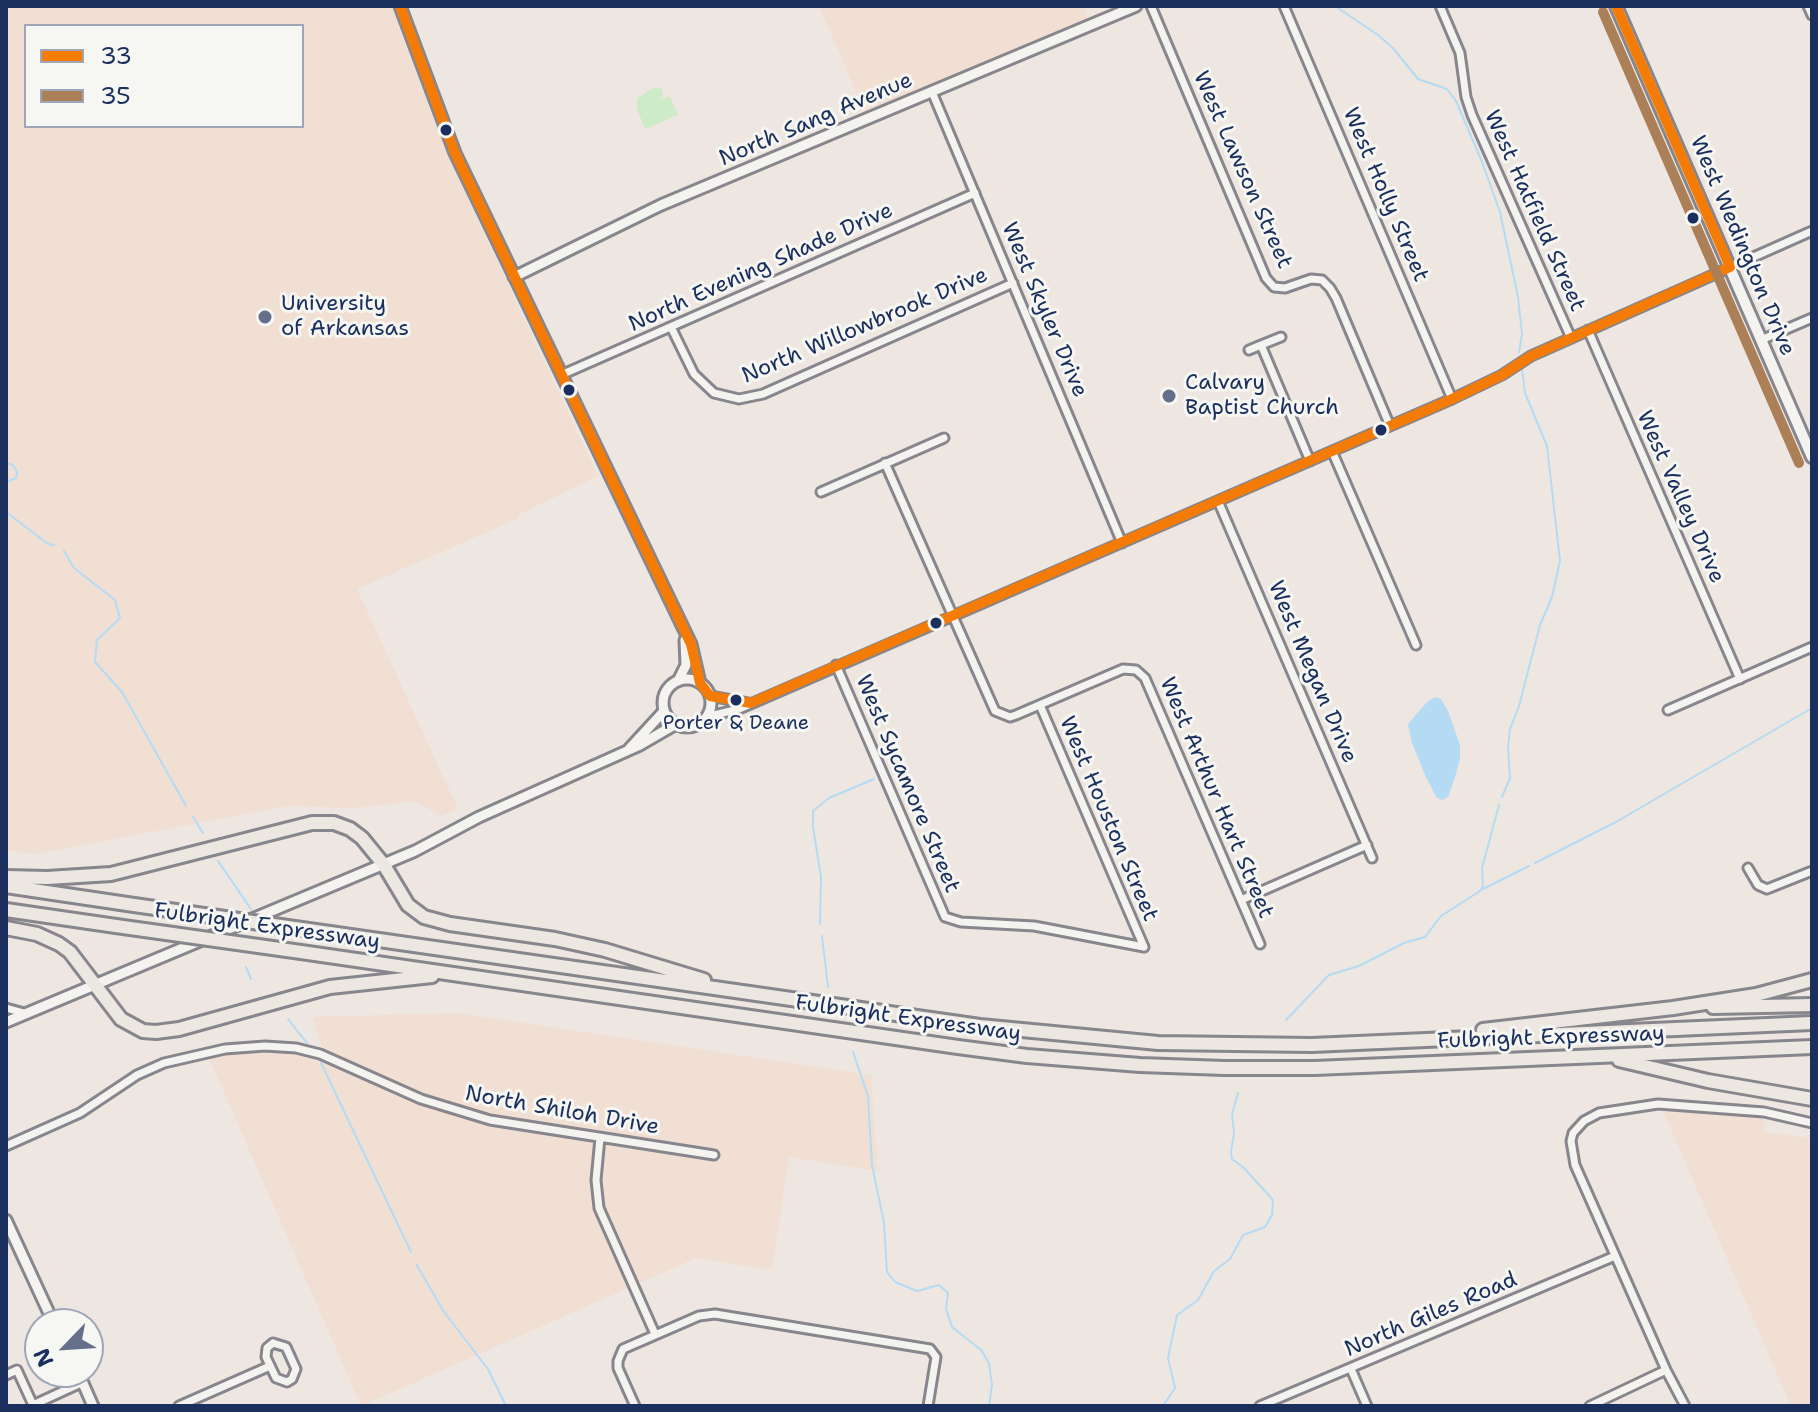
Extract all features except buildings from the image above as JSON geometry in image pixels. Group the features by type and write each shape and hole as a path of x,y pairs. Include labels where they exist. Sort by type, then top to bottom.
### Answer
{"highway":[{"path":"6,877 111,874 323,822 356,833 384,865 408,905 424,917 605,950 741,992"},
{"name":"Fulbright Expressway","path":"6,886 980,1026 1094,1038 1222,1045 1385,1042 1812,1023"},
{"name":"Fulbright Expressway","path":"6,910 958,1047 1083,1061 1210,1068 1300,1068 1812,1047"},
{"path":"6,928 37,934 70,952 121,1019 143,1031 179,1029 330,987 459,974"},
{"path":"1385,1042 1673,1008 1756,995 1812,980"},
{"path":"1673,1008 1812,1005"},
{"path":"1601,1056 1708,1081 1812,1099"}],"main road":[{"name":"West Wedington Drive","path":"1616,6 1812,457"}],"street":[{"path":"400,6 455,153 691,644 700,683 710,696 710,716"},
{"name":"North Sang Avenue","path":"514,277 647,211 1136,6"},
{"name":"West Lawson Street","path":"1151,6 1266,278 1274,287 1285,288 1311,279 1322,280 1330,288 1390,426"},
{"name":"West Holly Street","path":"1284,6 1452,399"},
{"name":"West Hatfield Street","path":"1440,6 1460,53 1466,97 1472,115 1571,338"},
{"path":"1808,6 1812,15"},
{"name":"West Skyler Drive","path":"932,92 1122,543"},
{"name":"North Evening Shade Drive","path":"561,375 975,193"},
{"path":"664,711 676,724 691,727 710,716 739,709 1452,399 1502,375 1531,356 1812,231"},
{"name":"North Willowbrook Drive","path":"671,327 694,374 714,393 739,399 763,394 1013,283"},
{"path":"1761,340 1812,318"},
{"name":"West Valley Drive","path":"1588,330 1740,679"},
{"path":"1249,350 1281,337"},
{"path":"1261,345 1310,461"},
{"path":"821,492 944,438"},
{"path":"1332,451 1416,645"},
{"path":"885,463 990,704 1002,715 1016,715 1040,705"},
{"name":"West Megan Drive","path":"1218,501 1372,858"},
{"path":"629,749 664,711 667,691 678,681 686,665 684,629"},
{"path":"1668,710 1812,647"},
{"name":"West Sycamore Street","path":"836,665 945,917 961,922 1034,926 1144,947"},
{"name":"West Arthur Hart Street","path":"1040,705 1123,669 1136,670 1145,678 1260,944"},
{"path":"678,681 700,683"},
{"path":"710,696 751,703"},
{"name":"West Houston Street","path":"1040,705 1144,947"},
{"path":"6,1022 384,865 676,724"},
{"path":"1241,900 1367,845"},
{"path":"1748,868 1758,885 1767,889 1812,871"},
{"path":"6,1008 24,1013"},
{"name":"North Shiloh Drive","path":"6,1146 80,1113 152,1067 206,1053 255,1046 296,1048 320,1054 404,1092 466,1114 714,1155"},
{"path":"1685,1406 1575,1165 1571,1141 1573,1133 1584,1121 1599,1113 1658,1104 1764,1112 1812,1123"},
{"path":"600,1138 596,1180 599,1208 655,1334"},
{"path":"6,1220 47,1308"},
{"name":"North Giles Road","path":"1260,1406 1615,1256"},
{"path":"635,1406 618,1368 619,1355 628,1346 655,1334 699,1316 715,1314 930,1349 934,1352 928,1406"},
{"path":"273,1343 281,1343 296,1369 295,1375 281,1382 270,1366 266,1357 267,1348 273,1343"},
{"path":"179,1406 270,1366"},
{"path":"1351,1369 1367,1406"},
{"path":"6,1375 17,1370 34,1406 71,1388"},
{"path":"1590,1406 1666,1370"}],"shaded area":[{"name":"University of Arkansas","path":"6,6 392,6 449,158 598,476 518,515 519,518 357,589 458,809 441,816 415,801 355,808 287,806 36,854 6,850"},
{"path":"819,6 1083,6 1091,25 867,117"},
{"path":"457,1013 871,1075 878,1171 789,1157 772,1270 696,1258 361,1406 207,1053 265,1046 325,1055 312,1017"},
{"path":"1660,1104 1764,1112 1764,1132 1812,1138 1812,1406 1791,1406"}],"green space":[{"path":"655,87 662,89 663,97 658,101 670,96 678,115 645,129 637,109 637,98"}],"water":[{"path":"1435,697 1441,699 1448,711 1460,745 1455,777 1448,797 1442,800 1436,797 1425,775 1408,724"}],"waterway":[{"path":"1335,6 1393,48 1418,79 1447,89 1456,101 1500,212 1518,297 1522,334 1519,352"},
{"path":"1502,797 1510,778 1510,729 1540,625 1552,597 1560,561 1547,446 1525,393 1522,368"},
{"path":"6,463 13,465 17,472 16,478 6,482"},
{"path":"6,512 48,544 54,545"},
{"path":"64,551 74,568 115,600 120,618 97,640 95,662 122,692 186,806"},
{"path":"1535,863 1616,822 1812,708"},
{"path":"820,924 821,877 813,811 829,798 874,779"},
{"path":"1286,1020 1329,975 1359,966 1404,943 1425,937 1441,916 1480,891 1483,886 1482,868 1499,805"},
{"path":"193,817 203,833"},
{"path":"218,861 251,909"},
{"path":"1483,889 1529,866"},
{"path":"822,936 828,987"},
{"path":"246,967 251,979"},
{"path":"288,1019 307,1043"},
{"path":"853,1052 868,1096 872,1165 884,1223 887,1272 895,1282 917,1291 939,1285 948,1293 946,1309 952,1327 981,1350 989,1363 992,1385 989,1406"},
{"path":"321,1063 411,1252"},
{"path":"1163,1406 1175,1388 1168,1358 1177,1315 1198,1300 1214,1271 1230,1259 1243,1235 1265,1227 1272,1215 1273,1200 1232,1159 1232,1114 1238,1093"},
{"path":"416,1264 444,1312 488,1369 506,1406"}],"transit line":[{"name":"33","path":"400,6 455,153 691,644 700,683 710,696 751,703 1452,399 1502,375 1531,356 1730,267 1616,6"},
{"name":"35","path":"1603,12 1799,463"}],"place":[{"name":"University of Arkansas","path":"265,317"},
{"name":"Calvary Baptist Church","path":"1169,396"},
{"name":"Porter & Deane","path":"736,700"}]}
